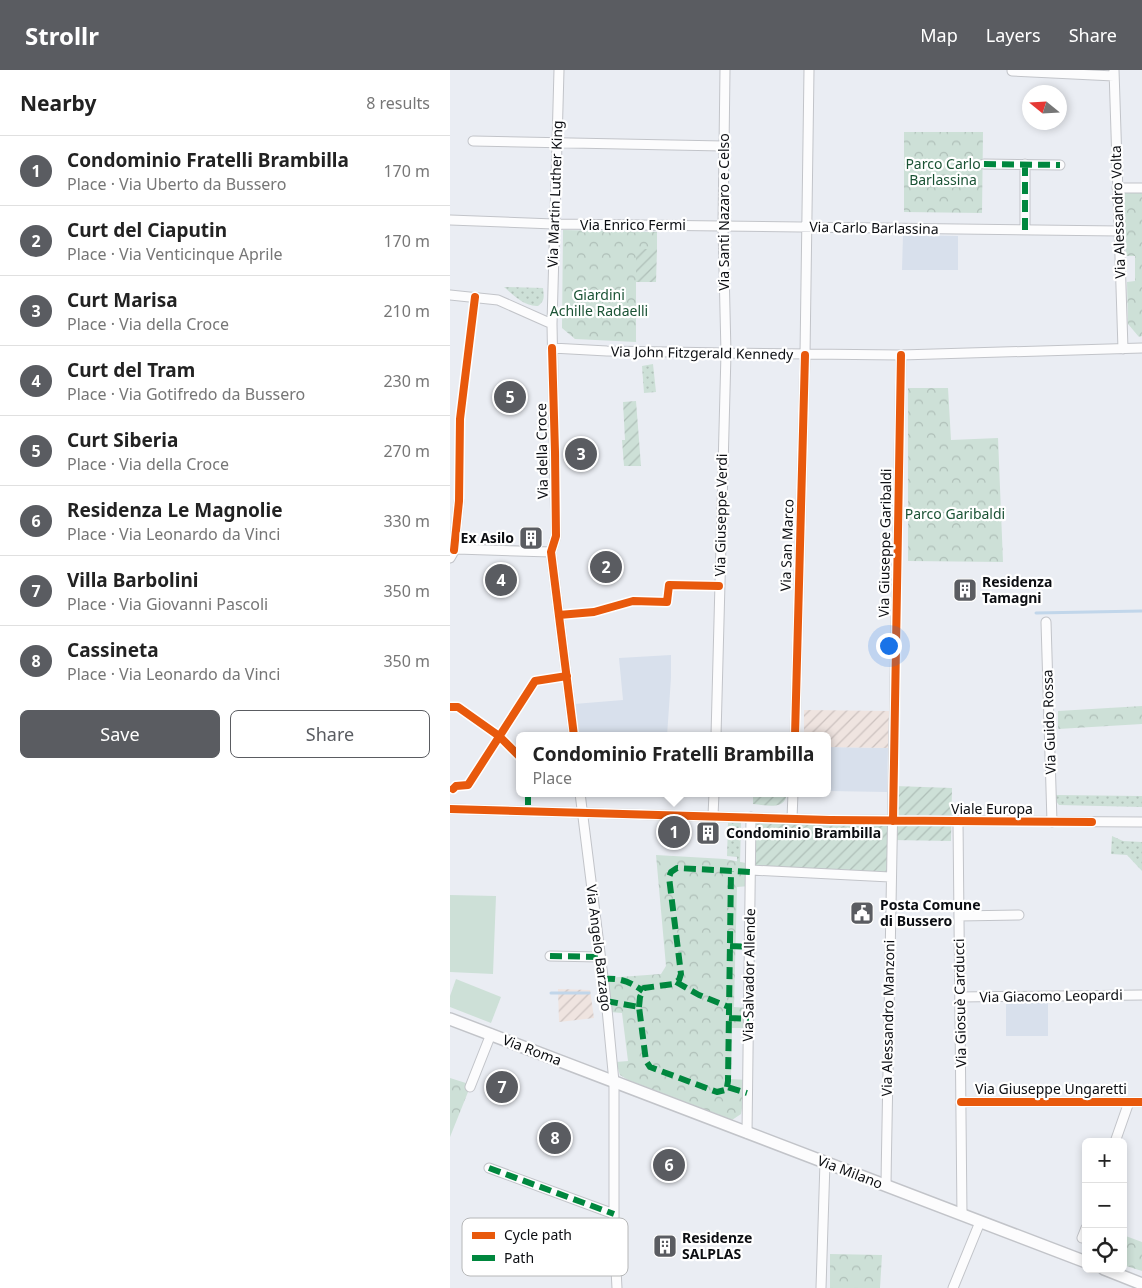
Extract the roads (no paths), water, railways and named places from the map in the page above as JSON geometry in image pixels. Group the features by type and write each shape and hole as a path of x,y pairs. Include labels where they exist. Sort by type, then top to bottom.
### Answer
{"street":[{"name":"Via Martin Luther King","path":"552,348 558,70"},
{"name":"Via Santi Nazaro e Celso","path":"725,70 723,226 726,353"},
{"name":"Via San Marco","path":"794,732 805,355 809,70"},
{"path":"1012,71 1114,73"},
{"name":"Via Alessandro Volta","path":"1114,73 1123,349"},
{"path":"473,141 723,146"},
{"path":"984,164 1060,165"},
{"path":"1025,164 1025,230"},
{"path":"1117,188 1142,188"},
{"name":"Via Enrico Fermi","path":"452,220 554,224 723,226"},
{"name":"Via Carlo Barlassina","path":"723,226 1119,231"},
{"path":"450,295 498,300 552,324"},
{"name":"Via John Fitzgerald Kennedy","path":"552,348 805,355 901,355 1142,348"},
{"name":"Via della Croce","path":"552,348 556,536 551,552 574,732"},
{"name":"Via Giuseppe Verdi","path":"716,732 726,353"},
{"name":"Via Giuseppe Garibaldi","path":"893,821 901,355"},
{"path":"452,554 459,500"},
{"path":"452,554 458,549 551,552"},
{"name":"Via Guido Rossa","path":"1046,622 1052,822"},
{"name":"Via Angelo Barzago","path":"580,797 607,1008 614,1082 614,1218"},
{"path":"714,797 714,816"},
{"path":"792,819 793,797"},
{"name":"Viale Europa","path":"450,809 893,821 1142,822"},
{"name":"Via Salvador Allende","path":"747,1133 752,817"},
{"name":"Via Alessandro Manzoni","path":"886,1185 890,877 893,821"},
{"name":"Via Giosuè Carducci","path":"958,822 962,1215"},
{"path":"751,870 890,877"},
{"path":"959,916 1020,915"},
{"path":"550,956 600,957"},
{"name":"Via Giacomo Leopardi","path":"960,997 1142,995"},
{"name":"Via Roma","path":"450,1019 614,1082"},
{"path":"470,1087 491,1034"},
{"name":"Via Milano","path":"614,1082 1082,1260"},
{"name":"Via Giuseppe Ungaretti","path":"961,1102 1142,1102"},
{"path":"1116,1138 1129,1102"},
{"path":"821,1288 825,1162"},
{"path":"489,1168 614,1214"},
{"path":"953,1288 980,1222"},
{"path":"1114,1273 1142,1284"}],"waterway":[{"path":"1036,613 1142,611"},
{"path":"551,993 589,993"}],"place":[{"name":"Curt Siberia","path":"510,397"},
{"name":"Curt Marisa","path":"581,454"},
{"name":"Ex Asilo","path":"531,538"},
{"name":"Curt del Ciaputin","path":"606,567"},
{"name":"Curt del Tram","path":"501,580"},
{"name":"Residenza Tamagni","path":"965,590"},
{"name":"Condominio Fratelli Brambilla","path":"674,832"},
{"name":"Condominio Brambilla","path":"708,833"},
{"name":"Posta Comune di Bussero","path":"862,913"},
{"name":"Villa Barbolini","path":"502,1087"},
{"name":"Cassineta","path":"555,1138"},
{"name":"Residenza Le Magnolie","path":"669,1165"},
{"name":"Residenze SALPLAS","path":"665,1246"}],"park label":[{"name":"Parco Carlo Barlassina","path":"943,172"},
{"name":"Giardini Achille Radaelli","path":"599,304"},
{"name":"Parco Garibaldi","path":"955,514"}]}
